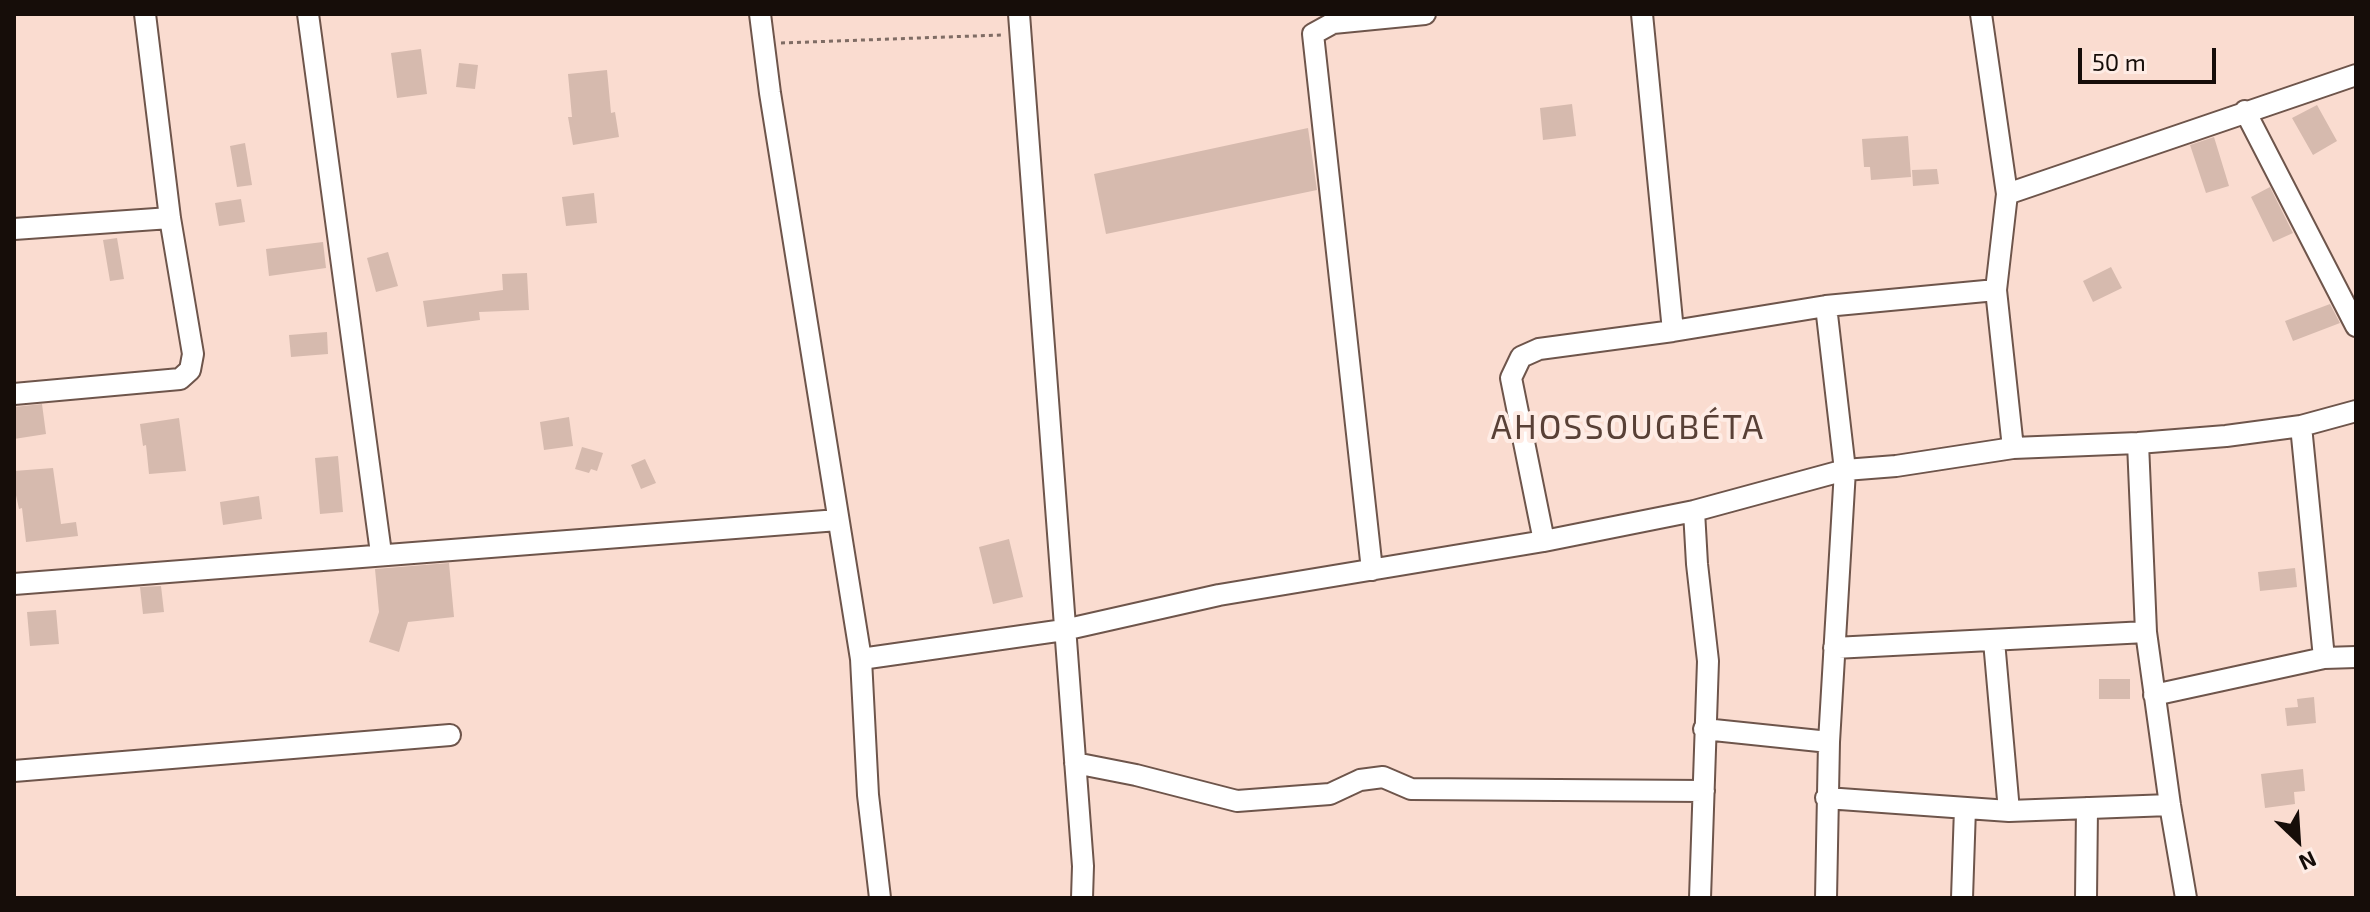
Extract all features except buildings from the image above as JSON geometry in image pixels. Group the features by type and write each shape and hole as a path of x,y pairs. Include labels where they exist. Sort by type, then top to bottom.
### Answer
{"street":[{"path":"14,394 180,379 190,370 193,354 170,218 145,14"},
{"path":"308,14 381,553"},
{"path":"760,14 861,659 868,795 880,898"},
{"path":"1372,570 1313,34 1333,23 1367,17 1425,14"},
{"path":"1642,14 1673,331"},
{"path":"1981,14 2007,194 1996,290 2013,448"},
{"path":"1020,24 1075,763 1082,898"},
{"path":"2007,194 2356,75"},
{"path":"2245,111 2356,326"},
{"path":"14,229 170,218"},
{"path":"1544,541 1511,378 1521,357 1539,349 1826,306 1996,290"},
{"path":"1826,306 1845,470 1826,798 1826,898"},
{"path":"861,659 1064,630 1219,595 1544,541 1694,511 1845,470 1896,466 2013,448 2138,443 2301,426 2356,411"},
{"path":"2301,426 2324,658"},
{"path":"2138,443 2146,632 2186,898"},
{"path":"1694,511 1708,661 1704,791 1696,897"},
{"path":"14,584 381,553 838,520"},
{"path":"1834,648 2146,632"},
{"path":"1994,641 2009,811"},
{"path":"2154,695 2324,658 2356,657"},
{"path":"1704,729 1829,742"},
{"path":"14,771 450,735"},
{"path":"1075,763 1237,801 1330,794 1360,780 1383,777 1411,789 1704,791"},
{"path":"1826,798 2009,811 2170,805"},
{"path":"1962,898 1965,808"},
{"path":"2086,898 2087,808"}],"path":[{"path":"763,43 1020,24"}],"district":[{"name":"AHOSSOUGBÉTA","path":"1628,428"}]}
